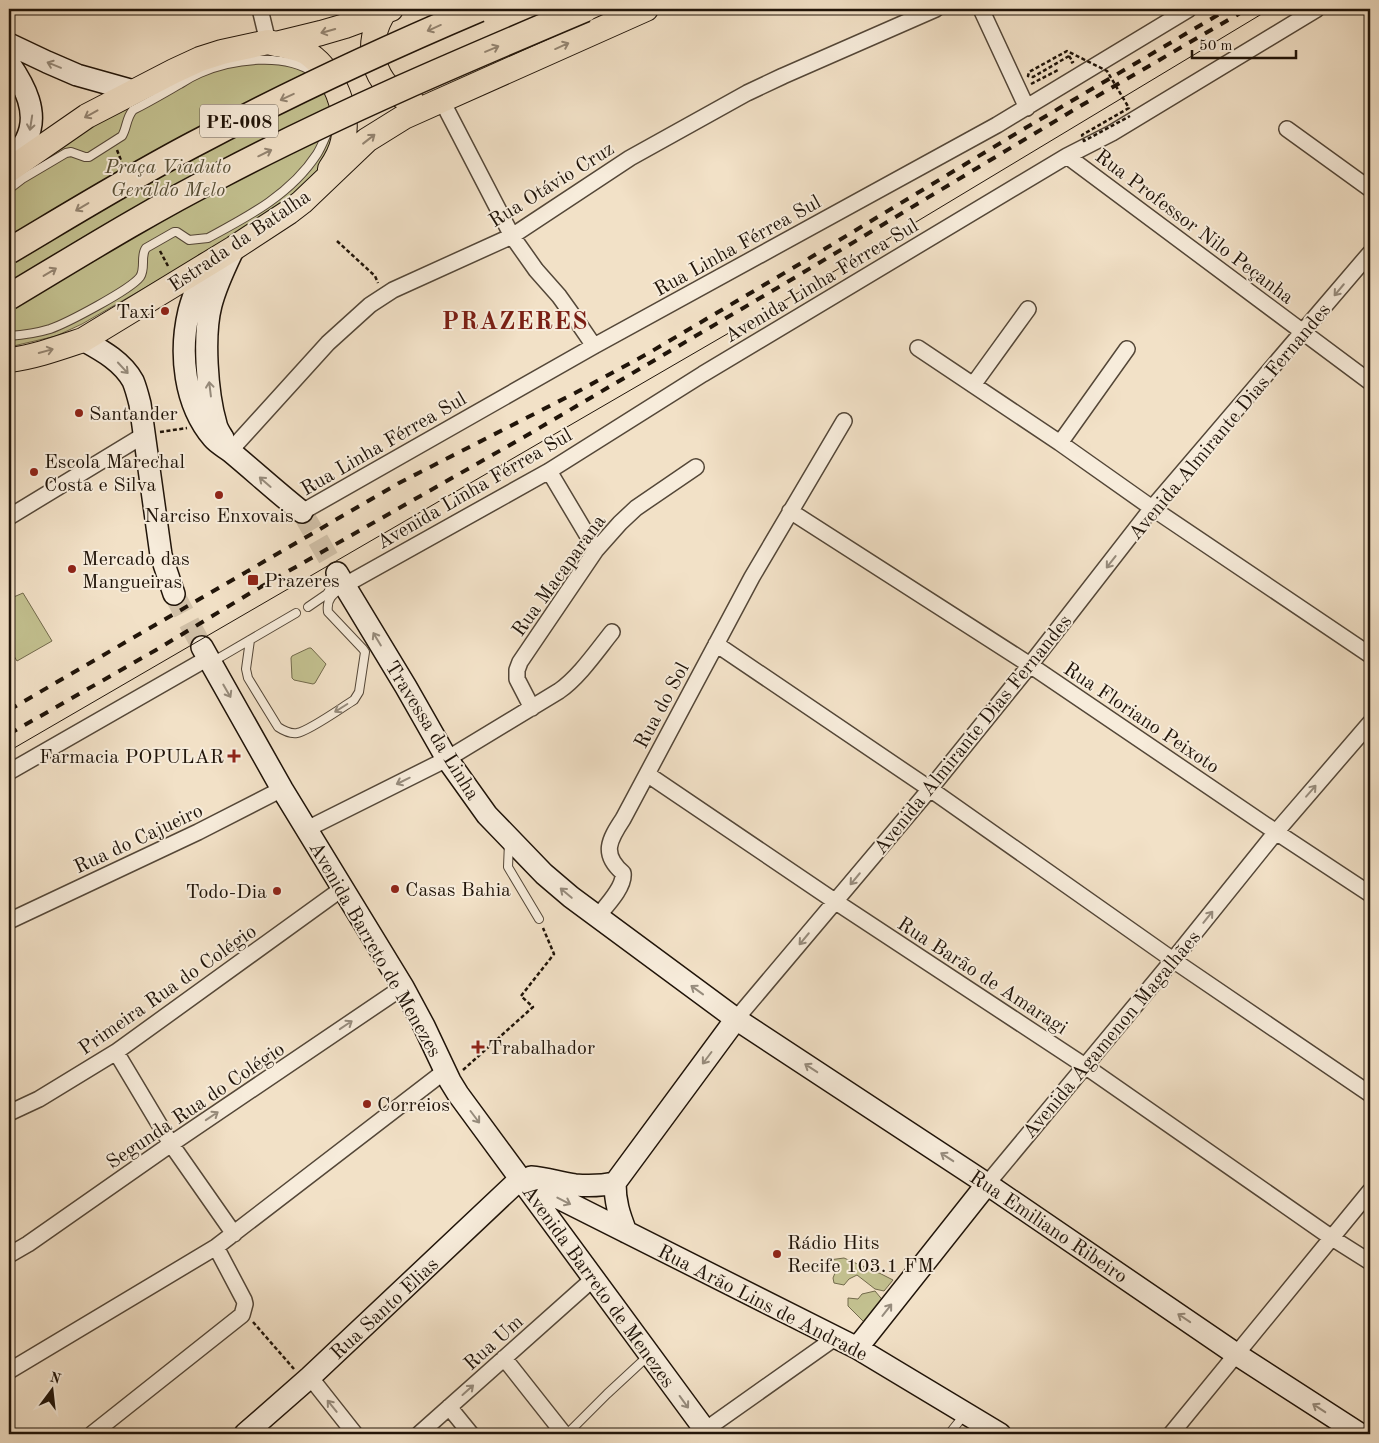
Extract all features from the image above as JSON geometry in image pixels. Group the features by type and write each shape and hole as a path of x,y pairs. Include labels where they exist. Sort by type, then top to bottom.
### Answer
{"highway":[{"name":"PE-008","path":"9,251 121,184 201,140 358,62 479,9"},
{"name":"PE-008","path":"9,298 142,217 222,174 356,108 585,9"}],"main road":[{"name":"Estrada da Batalha","path":"9,360 83,340 198,277 234,248 302,202 367,140 404,117 646,9"},
{"path":"9,168 87,116 200,59 222,52 272,43 345,26 388,10"},
{"path":"388,10 379,19 372,41 375,64 378,71 386,83 405,98 435,102"},
{"path":"272,43 297,49 310,55 326,71 339,94 344,118 344,140 338,155 321,184"},
{"path":"9,44 77,75 134,91"},
{"path":"9,62 28,97 32,119 27,139 9,168"},
{"path":"225,448 216,426 212,407 209,381 208,328 211,307 218,283 234,248"},
{"path":"198,277 189,312 184,354 187,385 199,417 214,439 302,512"},
{"path":"83,340 110,357 134,382 140,404 162,555 174,594"},
{"name":"Travessa da Linha","path":"341,579 447,759 487,815 544,874 571,897 736,1019"},
{"name":"Avenida Barreto de Menezes","path":"207,656 282,789 403,987 448,1076 520,1179 707,1432"},
{"name":"Avenida Almirante Dias Fernandes","path":"615,1183 736,1019"},
{"name":"Rua Emiliano Ribeiro","path":"736,1019 988,1184 1236,1354 1360,1434"},
{"path":"520,1179 525,1177 541,1178 575,1185 598,1186 615,1183 615,1198 618,1212 626,1232"},
{"name":"Rua Arão Lins de Andrade","path":"520,1179 857,1348 1000,1434"},
{"name":"Rua Santo Elias","path":"245,1434 307,1379 520,1179"},
{"name":"Avenida Agamenon Magalhães","path":"857,1348 988,1184"}],"street":[{"path":"260,9 272,43"},
{"name":"Rua Otávio Cruz","path":"225,448 328,343 370,305 393,290 512,236 630,158 747,93 936,9"},
{"path":"981,9 1027,108"},
{"name":"Rua Linha Férrea Sul","path":"302,512 594,346 997,126 1189,9"},
{"name":"Avenida Linha Férrea Sul","path":"341,579 549,471 702,374 1067,156 1112,133 1317,9"},
{"path":"435,102 512,236 594,346"},
{"path":"1287,129 1370,189"},
{"name":"Rua Professor Nilo Peçanha","path":"1067,156 1370,382"},
{"name":"Avenida Almirante Dias Fernandes","path":"736,1019 930,789 1030,665 1152,508 1370,253"},
{"path":"973,385 1028,309"},
{"path":"918,348 1370,655"},
{"path":"1060,443 1128,348"},
{"name":"Rua do Sol","path":"597,917 622,883 623,873 613,863 611,858 610,840 752,577 844,421"},
{"path":"9,517 144,435"},
{"name":"Rua Macaparana","path":"532,708 518,683 516,674 520,662 596,550 636,508 696,467"},
{"path":"549,471 596,550"},
{"name":"Rua Floriano Peixoto","path":"790,511 1030,665 1370,894"},
{"path":"307,829 447,759 532,708 564,687 612,632"},
{"path":"716,644 930,789 1173,960 1370,1094"},
{"path":"9,772 207,656"},
{"name":"Avenida Agamenon Magalhães","path":"988,1184 1276,832 1370,723"},
{"name":"Rua Barão de Amaragi","path":"647,774 836,902 1085,1066 1332,1238 1370,1262"},
{"name":"Rua do Cajueiro","path":"9,921 198,832 282,789"},
{"name":"Primeira Rua do Colégio","path":"9,1113 39,1099 116,1052 344,888"},
{"name":"Segunda Rua do Colégio","path":"9,1255 28,1244 171,1144 403,987"},
{"path":"116,1052 171,1144 234,1234"},
{"path":"9,1371 216,1247 448,1076"},
{"path":"1171,1434 1370,1191"},
{"path":"92,1434 241,1317 244,1312 244,1300 216,1247"},
{"name":"Rua Um","path":"419,1434 593,1279"},
{"path":"707,1432 835,1338"},
{"path":"504,1358 566,1434"},
{"path":"307,1379 355,1434"},
{"path":"449,1407 471,1434"}],"lane":[{"path":"9,189 22,179 71,152 89,157 122,136 125,132 129,115 133,110 200,73 229,64 272,59 306,67 319,77 325,87"},
{"path":"9,336 50,329 114,296 140,277 143,266 143,252 146,248 174,232 178,232 188,240 208,238 250,215 281,193 304,171 318,152 329,128 331,112"},
{"path":"189,416 200,434 210,444 225,448"},
{"path":"250,640 246,669 248,678 278,727 283,730 299,733 354,700 359,692 363,649 323,606 311,605 327,594 335,582 341,579"},
{"path":"328,612 328,600 341,579"},
{"path":"207,656 250,640 296,613"},
{"path":"509,838 508,867 539,919"},
{"path":"566,1434 649,1355"},
{"path":"949,1434 966,1413"}],"path":[{"path":"1018,90 1073,62 1069,56 1032,77 1028,76 1029,72 1068,52 1107,71 1129,108 1082,135 1084,141 1130,116"},
{"path":"337,241 375,276 384,296"},
{"path":"155,242 172,271"},
{"path":"144,435 192,428"},
{"path":"448,1076 533,1007 520,996 554,954 539,919"},
{"path":"244,1312 307,1379"}],"green space":[{"name":"Praça Viaduto Geraldo Melo","path":"264,49 323,70 339,128 320,169 294,197 200,256 82,324 56,336 9,347 9,178 29,163 193,67"},
{"path":"23,593 52,641 17,661 9,648 9,599"},
{"path":"309,648 326,664 313,684 292,678 292,656"},
{"path":"844,1258 893,1280 884,1291 875,1289 857,1275 849,1279 844,1285 834,1283 833,1278 837,1268 829,1266 829,1260"},
{"path":"875,1291 885,1303 872,1324 864,1322 848,1306 848,1298 858,1299 862,1294"}],"tunnel":[{"path":"302,512 337,573"},
{"path":"174,594 202,647"}],"tram line":[{"path":"9,751 808,287 1270,9"}],"railway":[{"path":"9,710 399,483 647,354 1228,9"},
{"path":"9,734 156,650 257,589 524,437 1247,9"}],"place":[{"name":"Taxi","path":"165,311"},
{"name":"Santander","path":"79,413"},
{"name":"Escola Marechal Costa e Silva","path":"34,472"},
{"name":"Narciso Enxovais","path":"219,495"},
{"name":"Mercado das Mangueiras","path":"72,569"},
{"name":"Prazeres","path":"253,580"},
{"name":"Farmacia POPULAR","path":"234,756"},
{"name":"Casas Bahia","path":"395,889"},
{"name":"Todo-Dia","path":"277,891"},
{"name":"Trabalhador","path":"478,1047"},
{"name":"Correios","path":"367,1104"},
{"name":"Rádio Hits Recife 103.1 FM","path":"777,1254"}],"district":[{"name":"PRAZERES","path":"515,320"}]}
